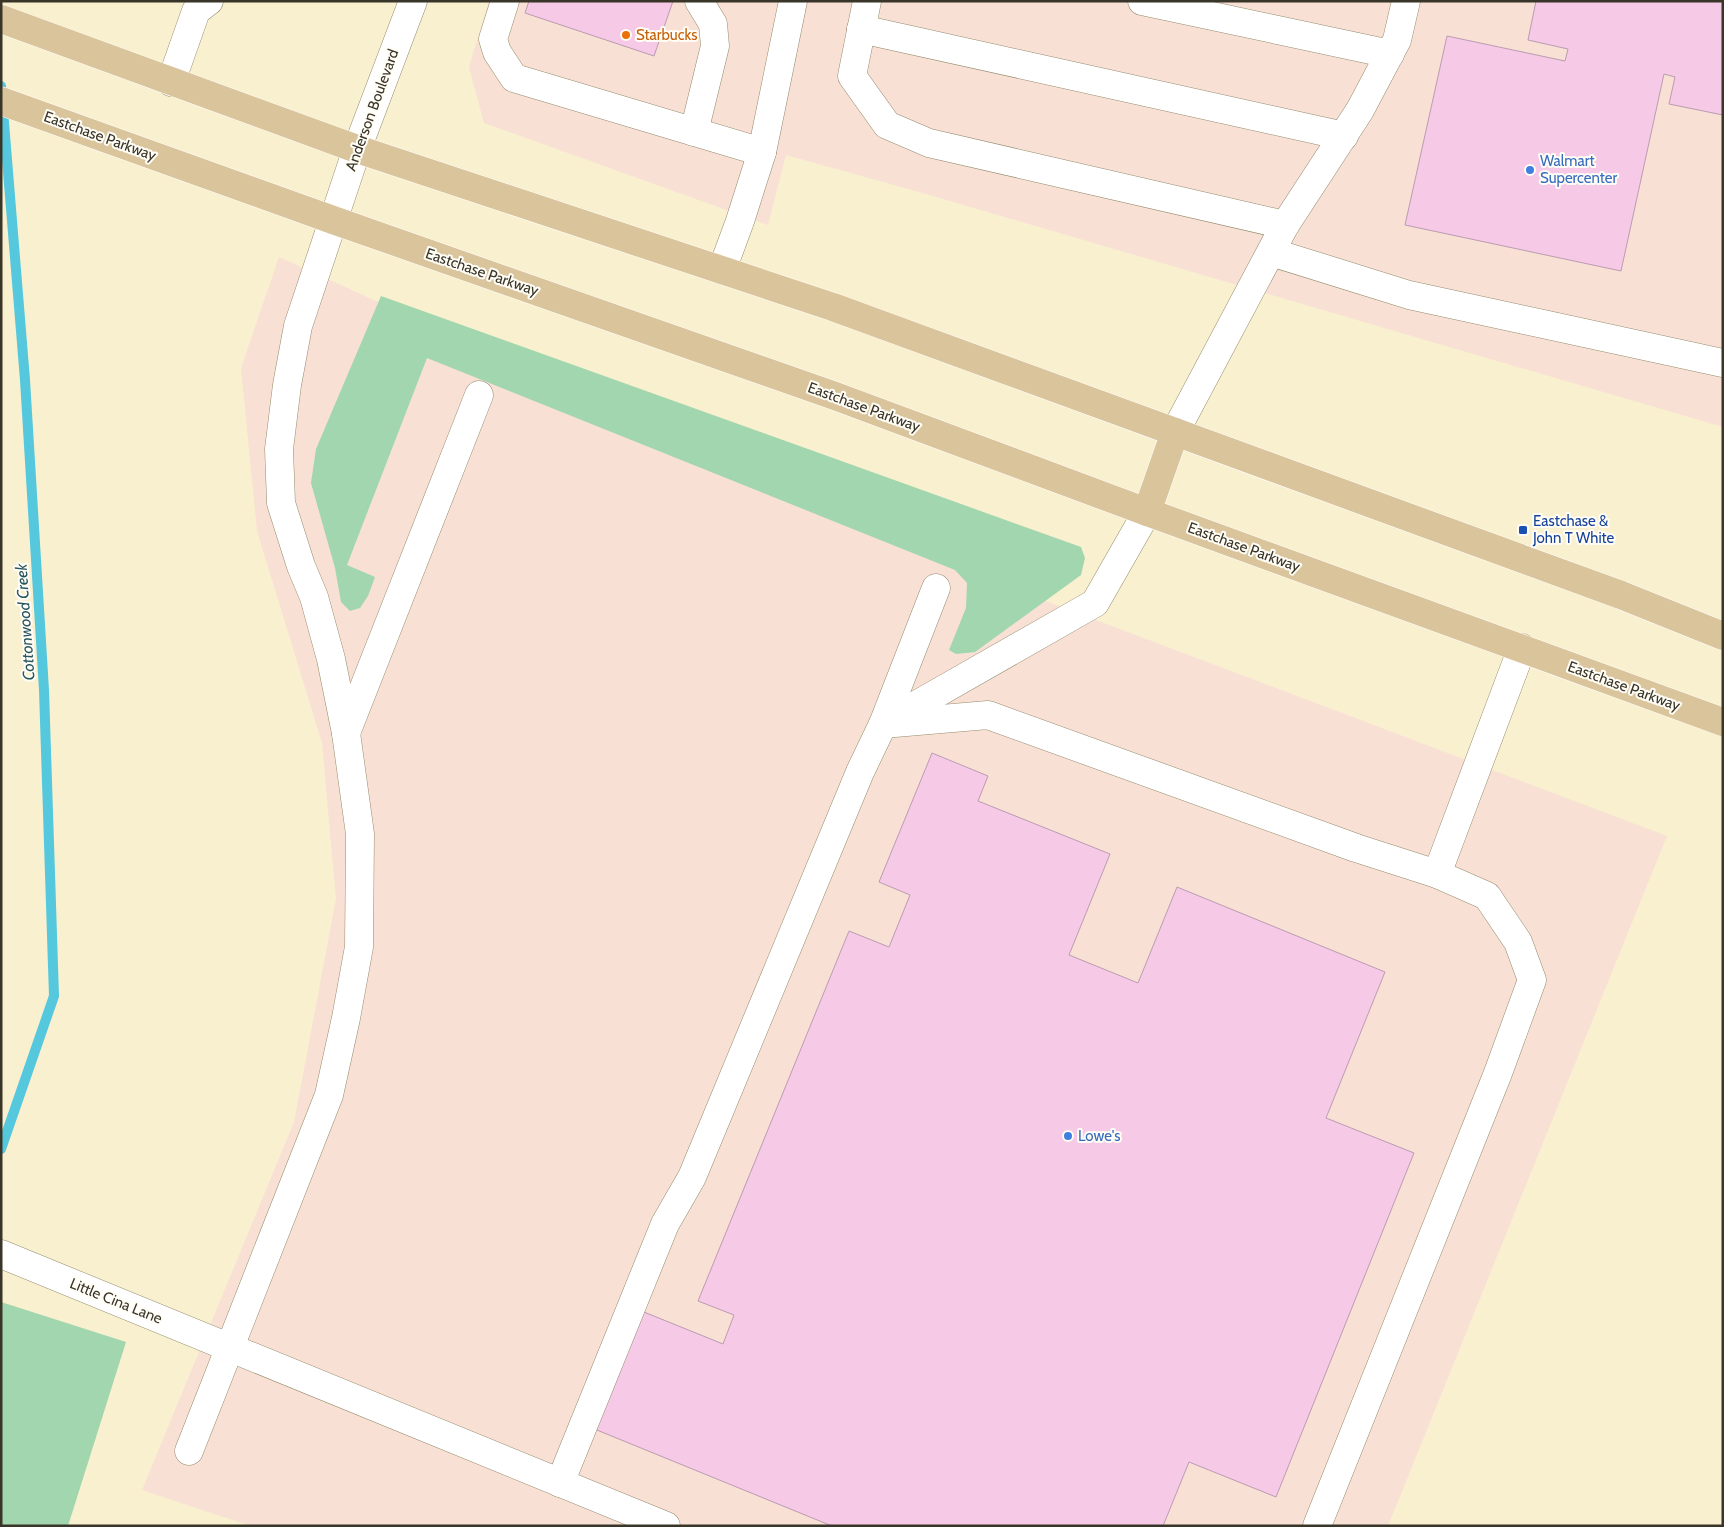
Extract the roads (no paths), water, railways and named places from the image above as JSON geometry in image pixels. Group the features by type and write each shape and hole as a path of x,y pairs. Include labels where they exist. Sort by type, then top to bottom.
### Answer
{"main road":[{"path":"1,19 358,149 833,307 1621,595 1723,636"},
{"name":"Eastchase Parkway","path":"1,101 333,220 825,392 1147,512 1723,722"},
{"path":"1147,512 1175,432"}],"street":[{"name":"Anderson Boulevard","path":"189,1451 223,1345 329,1095 359,947 360,834 346,732 331,660 314,597 301,566 281,503 279,449 287,385 298,326 358,149 413,1"},
{"path":"506,1 493,39 497,52 514,78 762,152"},
{"path":"694,132 715,46 713,24 699,1"},
{"path":"722,270 762,152 793,1"},
{"path":"866,1 852,76 887,125 929,143 1285,224"},
{"path":"1142,1 1390,54"},
{"path":"1175,432 1285,224 1360,110 1397,40 1406,1"},
{"path":"171,82 196,4"},
{"path":"861,29 1344,136"},
{"path":"1271,252 1409,294 1723,363"},
{"path":"346,732 479,395"},
{"path":"883,724 1095,603 1147,512"},
{"path":"560,1483 665,1224 692,1177 860,772 883,724 936,588"},
{"path":"1437,874 1522,648"},
{"path":"883,724 988,715 1328,838 1437,874 1487,896 1518,942 1532,980 1498,1073 1317,1526"},
{"name":"Little Cina Lane","path":"1,1254 666,1526"}],"waterway":[{"name":"Cottonwood Creek","path":"1,86 25,380 44,690 54,996 1,1149"}],"place":[{"name":"Starbucks","path":"626,35"},
{"name":"Walmart Supercenter","path":"1530,170"},
{"name":"Eastchase & John T White","path":"1523,530"},
{"name":"Lowe's","path":"1068,1136"}]}
